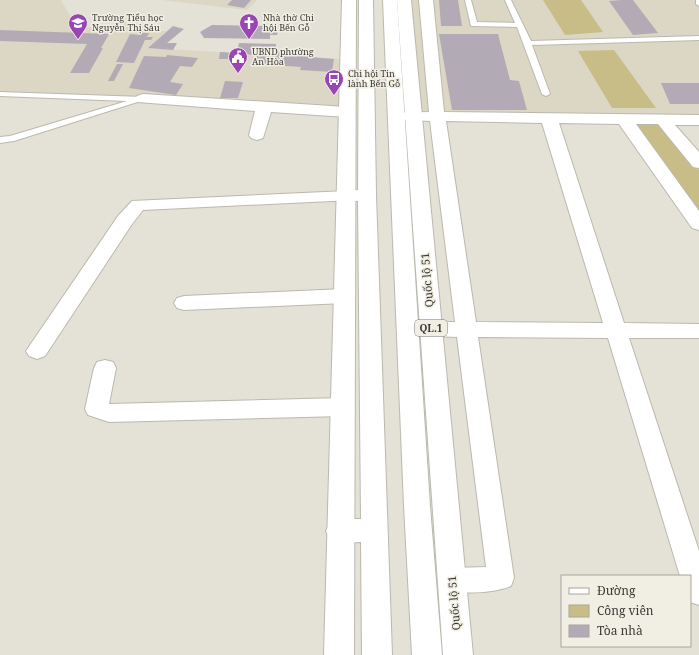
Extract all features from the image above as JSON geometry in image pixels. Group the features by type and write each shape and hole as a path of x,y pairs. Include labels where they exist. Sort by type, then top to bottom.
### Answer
{"main road":[{"path":"350,0 357,84 357,196 374,530 377,655"},
{"path":"339,655 345,296 357,196 347,112 357,84 366,0"},
{"name":"Quốc lộ 51","path":"390,0 431,329 458,655"},
{"name":"Quốc lộ 51","path":"404,0 405,116 416,498 427,655"},
{"path":"340,531 374,530"}],"street":[{"path":"426,0 437,117 501,578 452,580"},
{"path":"143,99 347,112"},
{"path":"257,135 264,106"},
{"path":"405,116 699,120"},
{"path":"549,118 699,592"},
{"path":"624,119 699,224"},
{"path":"663,120 699,163"},
{"path":"37,351 125,220 138,205 357,196"},
{"path":"184,303 345,296"},
{"path":"431,329 699,332"},
{"path":"105,368 96,408 109,413 343,407"}],"lane":[{"path":"468,0 474,24 520,25"},
{"path":"508,0 528,43 546,94"},
{"path":"528,43 699,38"},
{"path":"0,94 143,99"},
{"path":"0,140 11,139 143,99"}],"shaded area":[{"path":"0,0 61,0 75,24 80,27 96,27 134,21 130,31 166,31 149,48 340,59 339,109 108,95 0,92"},
{"path":"162,0 257,0 247,10"},
{"path":"411,0 699,0 699,117 421,114"}],"green space":[{"path":"543,0 581,0 603,32 565,35"},
{"path":"614,50 656,108 612,108 578,51"},
{"path":"631,122 660,122 699,170 699,216"}],"building":[{"path":"232,0 251,0 244,8 227,5"},
{"path":"439,0 458,0 462,26 441,26"},
{"path":"633,0 658,33 633,35 609,1"},
{"path":"212,25 271,26 270,31 278,31 277,35 270,35 270,39 204,38 200,32"},
{"path":"173,26 184,29 167,43 177,43 173,50 148,48"},
{"path":"0,30 109,34 89,73 70,73 87,44 0,41"},
{"path":"140,33 149,33 147,37 153,37 151,40 145,40 134,63 116,62 130,34 139,35"},
{"path":"439,34 498,34 510,80 519,81 527,110 452,110"},
{"path":"239,43 276,44 276,50 311,50 310,57 334,59 332,72 300,70 301,67 258,64 260,60 255,60 257,55 243,54 241,59 219,59 220,52 237,53"},
{"path":"167,55 198,58 192,67 180,66 170,82 183,84 176,95 129,88 144,56 166,57"},
{"path":"117,64 123,64 114,81 108,81"},
{"path":"225,81 243,82 238,98 220,98"},
{"path":"661,83 699,83 699,104 670,104"}],"place":[{"name":"Trường Tiểu học Nguyễn Thị Sáu","path":"78,40"},
{"name":"Nhà thờ Chi hội Bến Gỗ","path":"249,40"},
{"name":"UBND phường An Hòa","path":"238,74"},
{"name":"Chi hội Tin lành Bến Gỗ","path":"334,96"}]}
